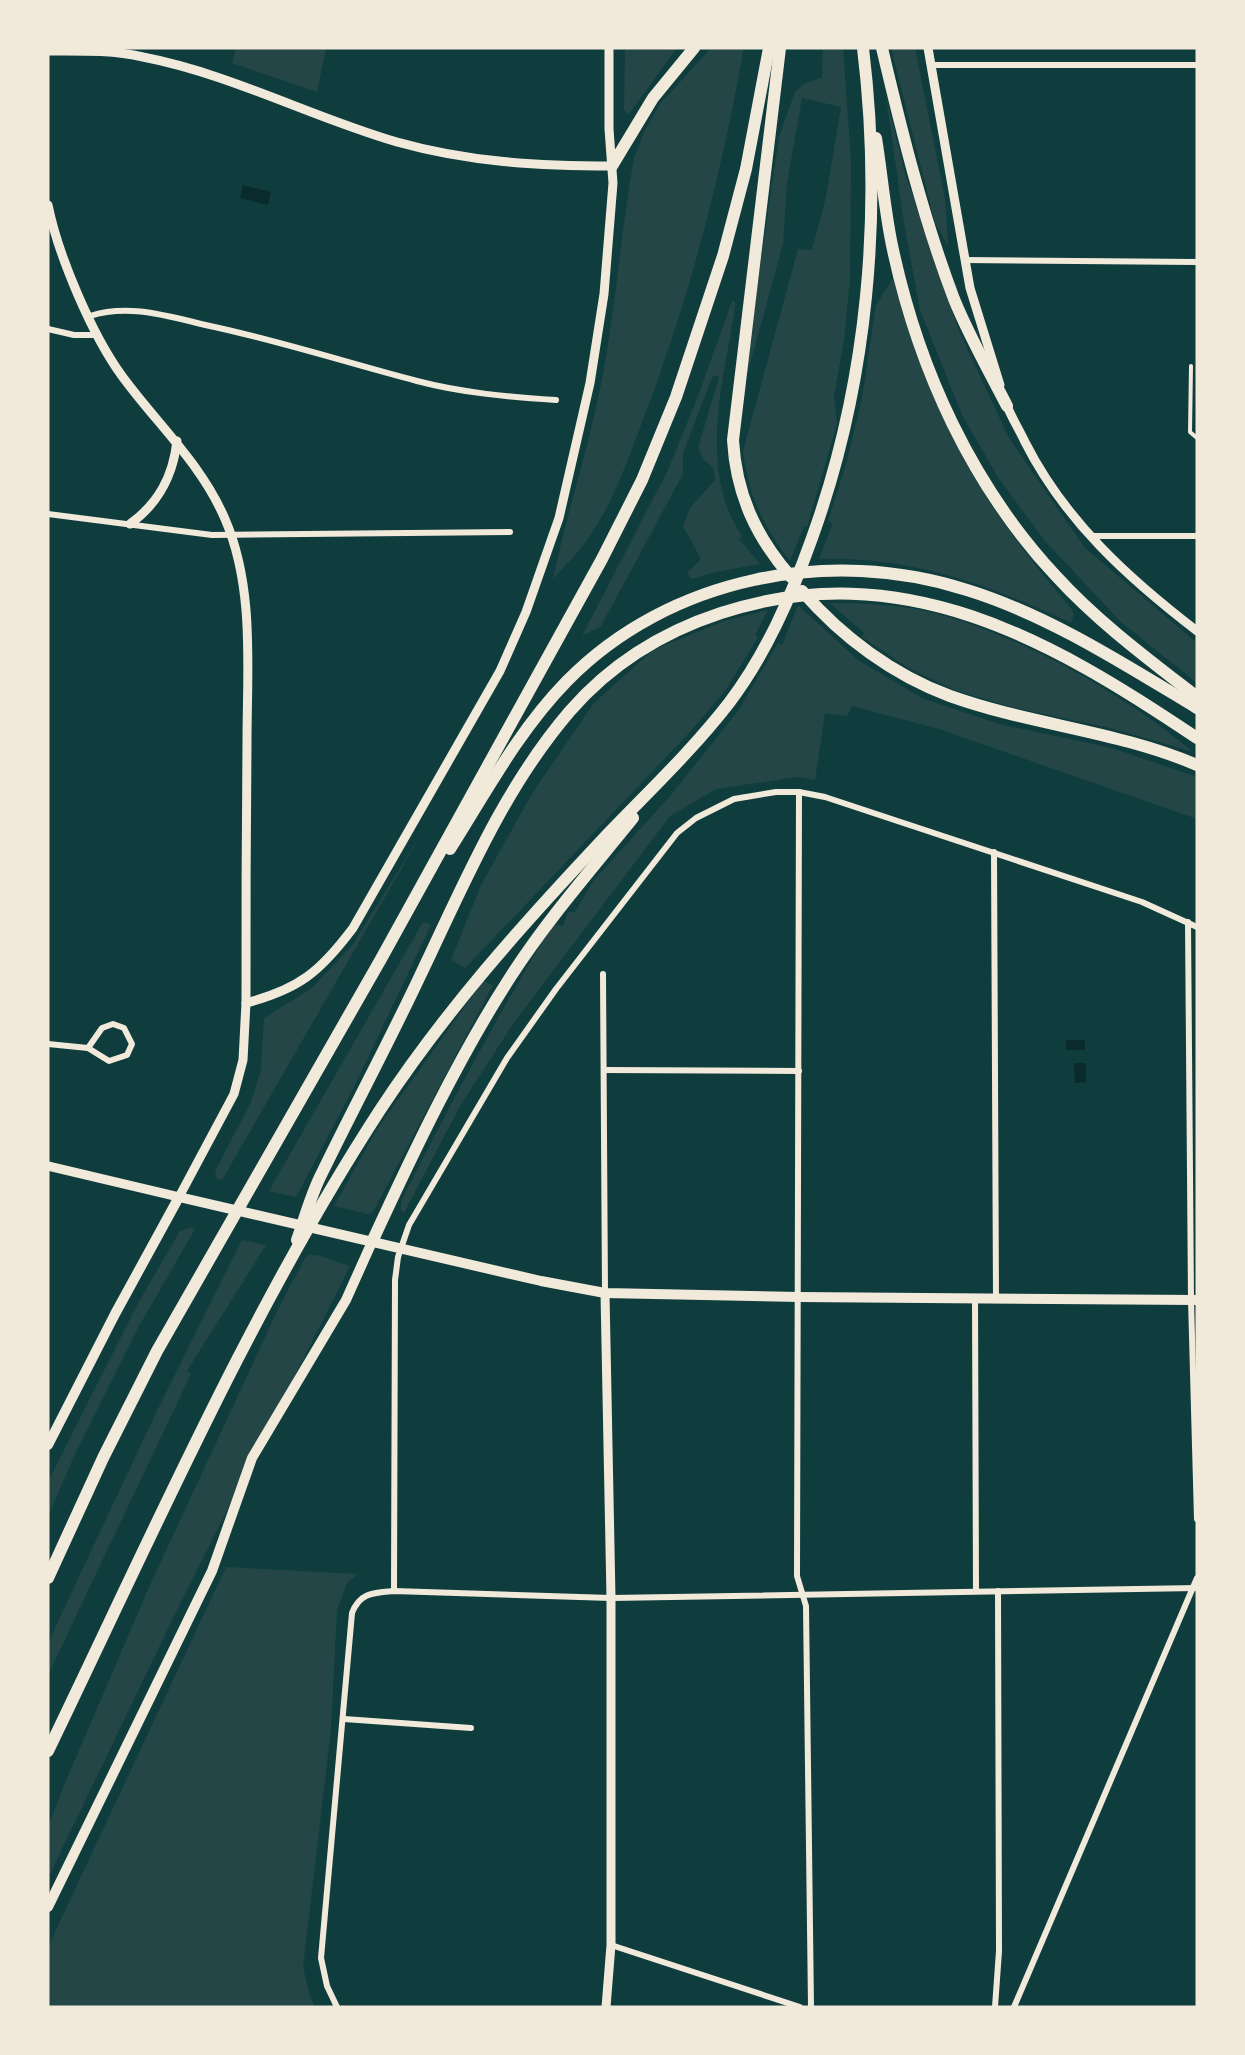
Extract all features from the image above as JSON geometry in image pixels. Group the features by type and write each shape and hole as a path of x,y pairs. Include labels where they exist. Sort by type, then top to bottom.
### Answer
{"highway":[{"path":"612,166 658,91 694,48"},
{"path":"48,1578 103,1458 157,1351 381,959 607,550 654,452 676,397 723,256 746,170 769,48"},
{"path":"780,48 733,440 735,469 745,505 759,534 779,563 814,604 880,660 940,692 1004,712 1137,743 1197,765"},
{"path":"863,48 891,237 902,286 928,368 965,448 1007,516 1054,574 1119,636 1197,697"},
{"path":"882,48 914,178 937,251 967,328 1007,406"},
{"path":"372,1242 437,1110 512,975 563,905 741,686 768,642 784,608 804,560 838,458 857,371 869,263 870,202 865,63"},
{"path":"381,959 512,752 557,691 597,654 633,628 669,608 723,588 772,577 825,571 882,572 939,582 982,595 1033,617 1197,708"},
{"path":"283,1278 320,1175 395,1028 493,825 535,759 573,708 608,675 653,643 717,614 798,595 854,592 912,599 966,613 1027,639 1102,679 1197,738"},
{"path":"48,1751 202,1432 283,1278 382,1107 464,993 525,923 689,749"}],"main road":[{"path":"48,1445 115,1314 179,1197 605,1293 799,1298 1194,1300"},
{"path":"48,1907 212,1571 252,1458 346,1300 372,1242"}],"street":[{"path":"246,1002 278,994 299,984 327,959 353,928 477,713 522,621 559,518 590,383 604,294 613,191 609,129 609,48"},
{"path":"928,48 964,260 978,314 1007,406 1058,497 1089,536 1148,592 1197,631"},
{"path":"48,51 112,52 170,63 377,136 439,153 519,165 612,166"},
{"path":"931,65 1197,65"},
{"path":"48,206 65,264 98,335 120,373 177,441 211,490 231,534 242,578 247,638 246,1002 243,1060 234,1094 179,1197 48,1166"},
{"path":"964,260 1197,262"},
{"path":"90,316 118,310 151,312 235,331 450,389 495,396 556,400"},
{"path":"48,329 74,335 98,335"},
{"path":"130,524 147,511 161,492 170,474 177,441"},
{"path":"48,514 204,535 510,532"},
{"path":"1089,536 1197,536"},
{"path":"799,792 797,1576 806,1606 811,2007"},
{"path":"394,1592 395,1280 400,1248 409,1225 507,1058 566,976 677,833 696,818 734,799 758,793 799,792 825,798 994,852 1142,902 1197,927"},
{"path":"994,852 996,1299"},
{"path":"1188,922 1197,1519"},
{"path":"603,974 610,1598 610,1945 606,2007"},
{"path":"48,1044 88,1048 104,1059 116,1061 127,1055 132,1044 124,1028 107,1025 98,1032 88,1048"},
{"path":"604,1070 798,1071"},
{"path":"975,1299 976,1591"},
{"path":"1014,2007 1197,1578"},
{"path":"337,2007 327,1986 321,1958 352,1613 360,1598 374,1593 394,1592 610,1598 1194,1588"},
{"path":"995,2007 999,1951 998,1591"},
{"path":"344,1719 471,1728"},
{"path":"610,1945 800,2007"}],"lane":[{"path":"1191,366 1190,432 1197,438"}],"shaded area":[{"path":"236,48 326,48 317,92 232,63"},
{"path":"625,48 677,48 628,115 624,110"},
{"path":"711,48 744,48 725,142 690,281 661,372 614,492 600,521 587,540 553,579 602,379 634,158 644,132 660,104"},
{"path":"823,48 843,48 851,162 850,279 844,340 834,396 837,424 807,527 804,526 790,561 772,536 758,509 745,467 743,451 798,249 812,250 826,197 841,107 802,98 787,183 783,244 741,397 779,137 795,92 804,84 822,77"},
{"path":"891,48 915,48 945,198 948,245 935,223"},
{"path":"886,96 905,173 959,331 1009,438 1085,548 1197,643 1197,683 1121,622 1045,541 999,479 963,417 920,310 904,223"},
{"path":"243,185 271,192 268,205 240,198"},
{"path":"895,275 926,373 950,433 979,486 1013,536 1070,607 1074,614 1071,623 980,585 949,576 885,562 819,559 833,523 828,521 847,461 862,398 876,305"},
{"path":"732,301 735,302 735,307 718,424 717,454 720,483 728,510 742,536 739,539 760,564 691,579 687,573 701,559 683,526 690,508 715,480 713,467 704,460 698,448 719,377 713,375 683,453 683,474 601,626 582,636 668,470 698,396"},
{"path":"830,603 873,604 916,609 988,630 1025,646 1099,685 1165,729 1193,752 1114,729 1011,707 952,689 907,667 862,637 864,633"},
{"path":"798,605 858,660 922,698 999,724 1112,748 1197,777 1197,819 939,729 852,706 847,716 825,713 815,780 797,777 716,789 670,816 513,1024 460,1106 404,1213 401,1210 401,1201 419,1166 493,1026 553,924 563,926 568,912 575,912 593,881 670,796 738,711 778,643 782,645"},
{"path":"768,610 755,635 758,637 725,691 688,734 465,968 451,960 481,885 533,792 594,703 653,650 724,621"},
{"path":"423,831 222,1180 217,1179 215,1171 251,1102 261,1070 264,1018 312,988 353,944"},
{"path":"423,922 431,925 354,1087 296,1197 269,1191"},
{"path":"483,981 493,985 373,1212 368,1214 334,1206 377,1129"},
{"path":"1066,1040 1085,1040 1085,1050 1066,1050"},
{"path":"1074,1063 1086,1063 1086,1082 1075,1083"},
{"path":"195,1229 138,1328 76,1452 48,1516 48,1482 136,1307 180,1231"},
{"path":"242,1240 266,1245 187,1371 191,1374 48,1675 48,1643 154,1417"},
{"path":"309,1255 317,1255 350,1266 177,1610 48,1878 48,1826 63,1788 150,1585 281,1303 305,1258"},
{"path":"226,1567 357,1574 347,1583 337,1610 331,1729 303,1967 315,2007 48,2007 48,1947"}]}
